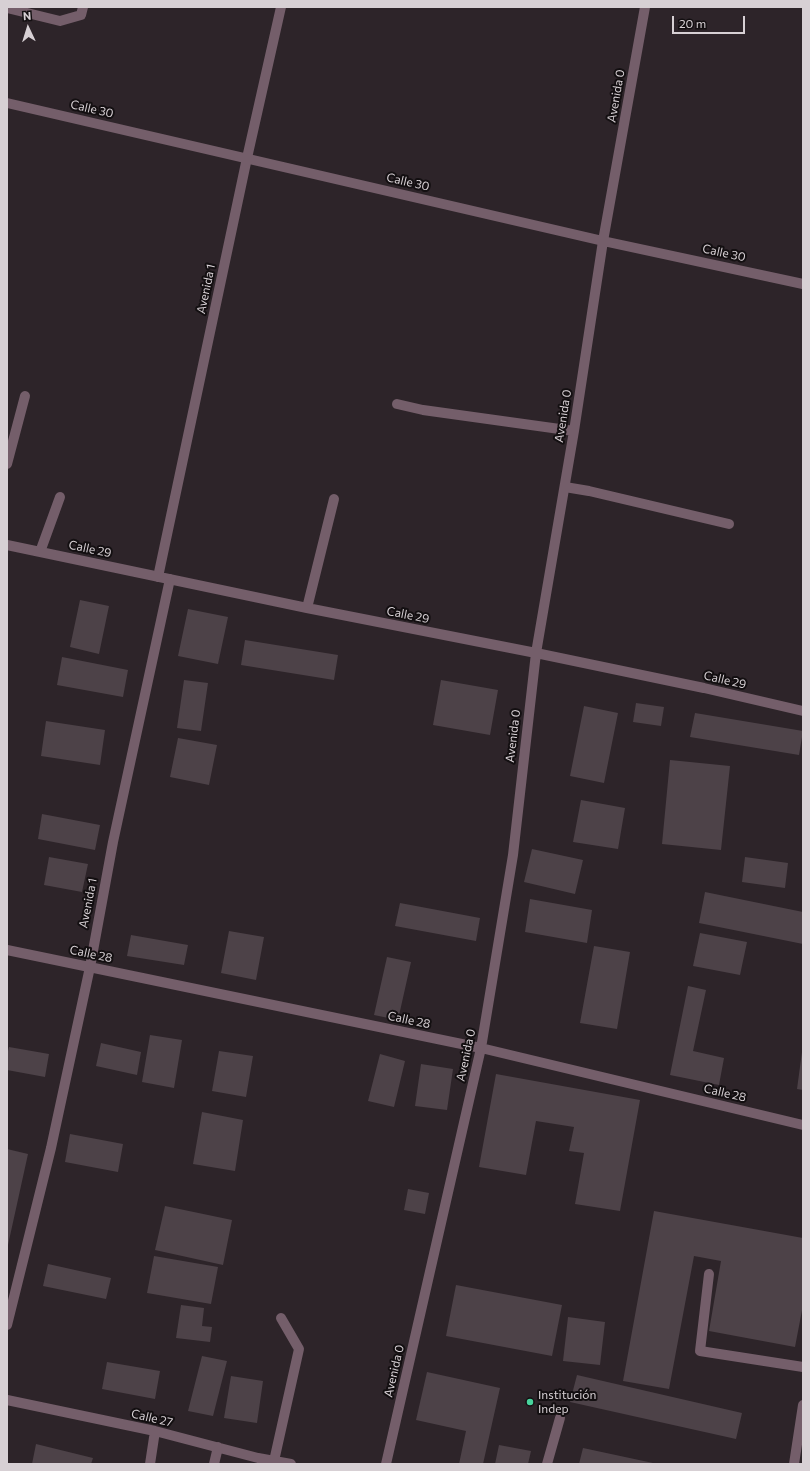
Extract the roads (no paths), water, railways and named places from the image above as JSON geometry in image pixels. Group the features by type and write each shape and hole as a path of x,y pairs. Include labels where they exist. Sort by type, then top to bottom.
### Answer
{"street":[{"path":"7,8 60,21 81,15 82,7"},
{"name":"Avenida 1","path":"158,577 247,158 281,7"},
{"name":"Avenida 0","path":"386,1464 481,1048 513,855 536,653 565,487 603,241 644,7"},
{"name":"Calle 30","path":"7,103 603,241 803,284"},
{"path":"7,464 25,396"},
{"path":"397,404 423,410 574,431"},
{"path":"565,487 589,491 729,524"},
{"path":"40,552 60,497"},
{"path":"307,608 334,499"},
{"name":"Calle 29","path":"7,545 307,608 536,653 803,710"},
{"name":"Avenida 1","path":"7,1324 51,1148 90,967 113,842 170,579"},
{"name":"Calle 28","path":"7,950 481,1048 803,1125"},
{"path":"709,1274 700,1350 803,1367"},
{"path":"274,1461 299,1349 281,1318"},
{"name":"Calle 27","path":"7,1400 155,1431 218,1447 257,1461 274,1461 291,1464"},
{"path":"794,1464 803,1405"},
{"path":"547,1464 560,1418"},
{"path":"150,1464 155,1431"},
{"path":"214,1464 218,1447"}],"place":[{"name":"Institución Indep","path":"530,1402"}]}
